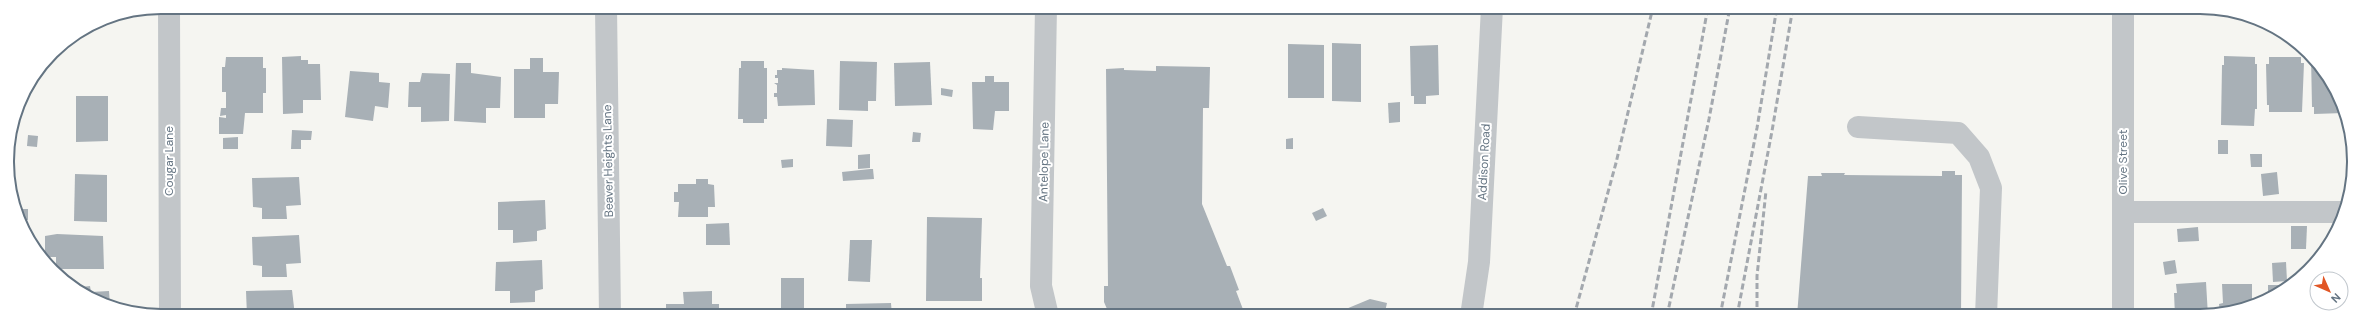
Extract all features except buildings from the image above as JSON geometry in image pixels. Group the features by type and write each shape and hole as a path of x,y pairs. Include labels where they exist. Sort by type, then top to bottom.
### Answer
{"street":[{"name":"Cougar Lane","path":"169,14 170,309"},
{"name":"Beaver Heights Lane","path":"606,14 610,309"},
{"name":"Antelope Lane","path":"1046,14 1042,286 1047,309"},
{"name":"Addison Road","path":"1472,309 1479,262 1492,14"},
{"name":"Olive Street","path":"2123,14 2123,309"},
{"path":"1858,127 1958,133 1979,157 1991,188 1986,309"},
{"path":"2123,212 2338,212"}],"railway":[{"path":"1576,309 1616,163 1651,14"},
{"path":"1652,309 1707,14"},
{"path":"1668,309 1709,119 1729,14"},
{"path":"1721,309 1757,128 1776,14"},
{"path":"1738,309 1772,131 1792,14"},
{"path":"1757,309 1757,276 1766,191"}]}
